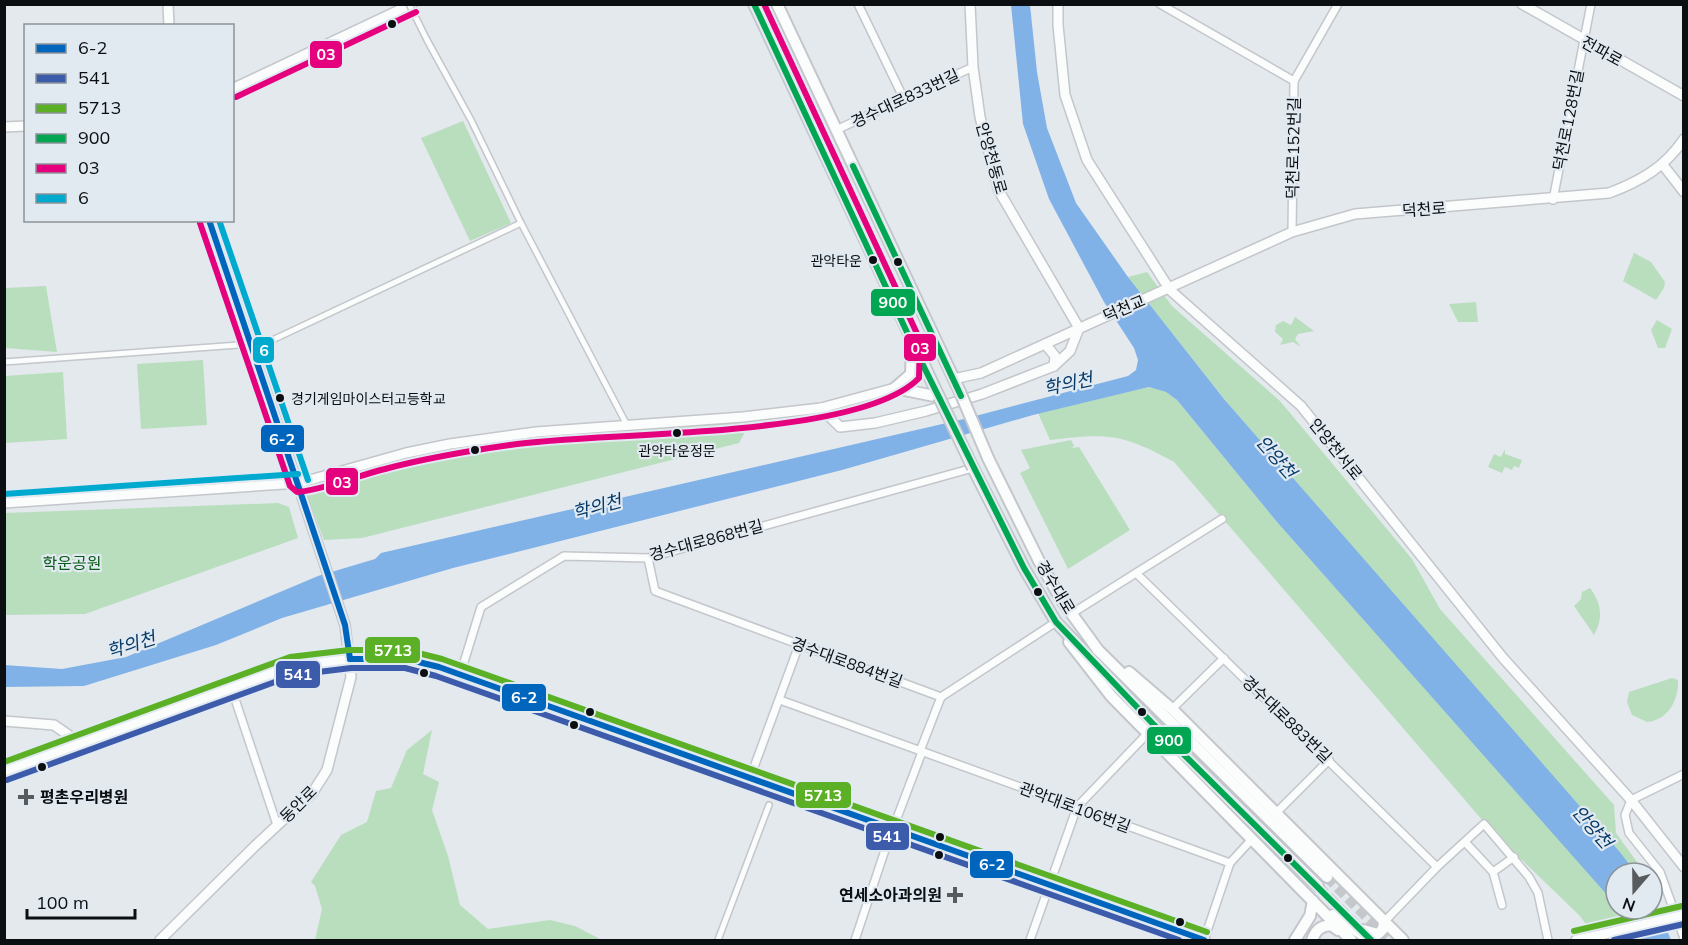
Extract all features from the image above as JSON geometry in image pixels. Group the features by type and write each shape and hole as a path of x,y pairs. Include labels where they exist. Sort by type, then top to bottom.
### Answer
{"main road":[{"path":"754,4 939,397"},
{"path":"777,4 954,379"},
{"path":"895,388 911,374 912,343"},
{"name":"경수대로","path":"954,379 988,458 1039,561 1071,614 1098,650 1327,877"},
{"path":"895,388 939,397"},
{"name":"경수대로","path":"939,397 1024,568 1056,621 1154,725 1318,886"},
{"path":"1056,621 1077,656 1147,734 1348,934 1378,934 1383,929 1384,922"},
{"path":"1098,650 1148,687 1172,709 1403,940"},
{"path":"4,772 292,666 350,659 406,659 460,675 1047,886 1204,940"},
{"path":"1295,940 1310,916 1313,901"},
{"path":"1312,940 1315,931 1323,926 1331,925 1348,934 1370,940"}],"street":[{"path":"168,4 169,24"},
{"path":"234,88 411,4 427,40 471,120 521,223 628,427"},
{"path":"858,4 903,97"},
{"name":"안양천동로","path":"970,4 973,67 980,117 999,191 1079,328"},
{"name":"안양천서로","path":"1058,4 1065,95 1088,160 1170,290 1301,406 1503,658 1631,800 1683,867"},
{"path":"1160,4 1294,81"},
{"name":"덕천로152번길","path":"1292,232 1294,81 1338,4"},
{"name":"전파로","path":"1522,4 1583,41 1683,96"},
{"name":"덕천로128번길","path":"1553,200 1591,4"},
{"name":"경수대로833번길","path":"836,130 903,97 973,67"},
{"path":"4,127 24,126"},
{"name":"덕천로","path":"1160,293 1292,232 1355,214 1553,200 1609,193 1631,185 1663,165 1683,139"},
{"path":"1663,165 1683,192"},
{"path":"210,222 250,346 299,483"},
{"path":"4,362 250,346 266,343 521,223"},
{"name":"덕천교","path":"1079,328 1160,293"},
{"path":"954,379 981,373 1079,328"},
{"path":"821,408 840,427 875,423 982,394 1054,366 1070,351 1079,328"},
{"path":"1045,344 1055,356 1054,366"},
{"path":"4,503 299,483 406,453 450,444 536,432 628,427 821,408 895,388"},
{"name":"경수대로868번길","path":"460,675 481,607 564,556 648,558 973,468"},
{"name":"동안로","path":"160,940 277,825 314,792 327,770 351,677 350,659 345,625 299,483"},
{"path":"1071,614 1222,519"},
{"name":"경수대로884번길","path":"648,558 656,591 941,697"},
{"name":"경수대로883번길","path":"1136,573 1437,867"},
{"path":"855,940 941,697 1056,621"},
{"path":"750,778 799,645"},
{"path":"1172,709 1224,658"},
{"path":"231,687 277,825"},
{"name":"관악대로106번길","path":"780,700 1230,863"},
{"path":"4,721 54,725 81,743"},
{"path":"1030,940 1047,886 1077,807 1147,734"},
{"path":"1277,812 1329,760"},
{"path":"1683,774 1631,800 1625,815 1629,833 1660,872 1683,938"},
{"path":"718,940 769,805"},
{"path":"1384,922 1437,867 1484,824 1514,857 1538,893 1548,940"},
{"path":"1204,940 1230,863 1252,839"},
{"path":"1465,842 1493,872 1502,905"},
{"path":"1493,872 1514,857"},
{"path":"1576,940 1683,915"}],"green space":[{"path":"463,121 511,223 470,241 421,138"},
{"path":"1634,253 1651,262 1665,282 1656,300 1623,281"},
{"path":"1147,272 1172,306 1280,401 1412,559 1440,609 1614,805 1616,833 1636,861 1626,861 1224,399 1128,277"},
{"path":"46,286 57,352 5,348 5,288"},
{"path":"1476,302 1478,322 1458,322 1449,304"},
{"path":"1295,317 1314,331 1298,334 1295,339 1301,347 1293,342 1280,345 1283,339 1275,332 1276,325 1283,321 1291,325"},
{"path":"1657,320 1672,329 1665,348 1658,348 1651,330"},
{"path":"203,360 207,425 141,429 137,364"},
{"path":"63,372 67,439 5,443 5,376"},
{"path":"1149,387 1166,392 1177,400 1277,522 1604,890 1604,921 1624,921 1636,940 1592,940 1588,927 1580,916 1522,860 1514,857 1174,462 1127,440 1086,436 1050,440 1038,413"},
{"path":"740,421 744,434 739,443 362,538 324,540 304,487 438,451 537,436"},
{"path":"1071,440 1074,446 1072,448 1079,447 1130,530 1068,569 1020,473 1030,468 1021,450"},
{"path":"1505,449 1505,454 1522,460 1519,468 1514,466 1512,470 1505,467 1502,473 1488,467 1494,454 1501,457"},
{"name":"학운공원","path":"278,503 289,507 298,538 85,614 5,615 5,513"},
{"path":"1590,588 1597,599 1600,611 1599,623 1594,635 1574,606 1581,599 1582,592"},
{"path":"1672,678 1678,680 1677,695 1666,713 1647,722 1632,715 1627,702 1629,692"},
{"path":"432,730 423,774 439,782 432,810 448,856 460,905 488,929 550,920 575,926 602,940 315,940 322,909 315,886 311,882 341,835 367,822 376,791 391,788 407,750"}],"water":[{"path":"1011,5 1030,5 1037,72 1047,128 1076,203 1128,277 1224,399 1627,861 1604,861 1604,891 1277,522 1177,400 1166,392 1149,387 1033,415 842,470 453,568 282,618 216,645 84,686 5,687 4,665 62,669 126,657 318,576 375,559 381,553 964,419 1128,376 1136,370 1138,360 1134,348 1104,302 1049,199 1023,124"},
{"path":"1625,921 1663,921 1671,940 1636,940"}],"tunnel":[{"path":"1327,877 1389,940"},
{"path":"1318,886 1362,931"}],"transit line":[{"name":"900","path":"754,4 912,343 1024,568 1056,622 1154,725 1371,940"},
{"name":"03","path":"200,223 290,486 297,492 328,486 431,458 510,445 726,430 787,423 842,413 888,398 919,378 920,340 764,4"},
{"name":"03","path":"236,97 416,12"},
{"name":"900","path":"853,166 961,396"},
{"name":"6-2","path":"210,222 345,625 350,659"},
{"name":"6","path":"220,222 308,480"},
{"name":"6","path":"4,494 298,474"},
{"name":"5713","path":"4,762 290,657 349,650 406,650 442,659 1207,932"},
{"name":"6-2","path":"350,659 406,659 439,667 1204,940"},
{"name":"541","path":"7,780 294,675 351,668 405,668 436,676 1179,940"},
{"name":"5713","path":"1574,931 1682,906"},
{"name":"541","path":"1614,940 1684,924"}],"place":[{"name":"관악타운","path":"873,260"},
{"name":"경기게임마이스터고등학교","path":"280,398"},
{"name":"관악타운정문","path":"677,433"},
{"name":"평촌우리병원","path":"26,797"},
{"name":"연세소아과의원","path":"955,895"}],"water label":[{"name":"학의천","path":"1068,384"},
{"name":"안양천","path":"1276,457"},
{"name":"학의천","path":"597,507"},
{"name":"학의천","path":"131,645"},
{"name":"안양천","path":"1592,827"}]}
